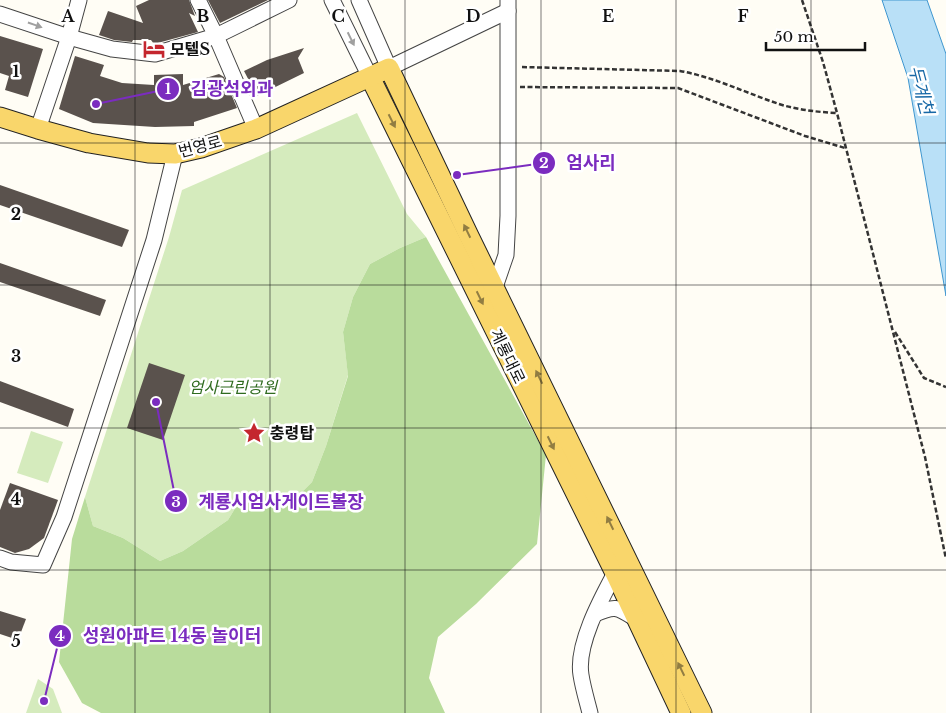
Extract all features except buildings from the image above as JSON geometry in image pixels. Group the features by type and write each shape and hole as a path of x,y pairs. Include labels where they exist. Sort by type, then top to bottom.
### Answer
{"main road":[{"name":"번영로","path":"0,117 89,143 148,153 176,154 201,148 256,129 389,68"},
{"name":"계룡대로","path":"389,68 702,713"},
{"name":"계룡대로","path":"370,77 615,572 681,713"}],"street":[{"path":"38,129 70,37 79,0"},
{"path":"198,0 216,36 256,129"},
{"name":"계룡대로","path":"332,0 370,77"},
{"name":"계룡대로","path":"359,0 389,68"},
{"path":"0,14 112,49 155,54 216,36 285,1"},
{"path":"389,68 508,5 508,216 506,255 495,287"},
{"path":"0,558 11,562 44,565 64,517 154,240 176,154"},
{"path":"590,713 580,673 586,633 615,572"},
{"path":"594,614 608,608 618,608 636,619"}],"path":[{"path":"802,0 837,113 925,457 946,559"},
{"path":"508,66 680,71 700,74 781,105 812,111 837,113"},
{"path":"509,87 678,88 805,136 846,148"},
{"path":"892,328 924,378 946,388"}],"green space":[{"name":"엄사근린공원","path":"357,113 407,214 426,237 370,264 353,297 343,332 348,375 326,446 312,482 292,502 242,497 228,520 183,551 160,561 123,538 93,526 85,497 169,237 182,190"},
{"path":"426,237 546,455 537,544 476,604 438,637 429,678 445,713 101,713 82,703 59,662 72,539 85,497 93,526 123,538 160,561 183,551 228,520 242,497 292,502 312,482 326,446 348,376 343,332 353,297 370,264"},
{"path":"31,431 63,442 48,483 17,473"},
{"path":"38,679 53,689 62,713 26,713"}],"water":[{"name":"두계천","path":"882,0 927,0 946,54 946,296 908,78"}],"place":[{"name":"모텔S","path":"154,49"},
{"name":"김광석외과","path":"96,104"},
{"name":"엄사리","path":"457,175"},
{"name":"계룡시엄사게이트볼장","path":"156,402"},
{"name":"충령탑","path":"254,433"},
{"name":"성원아파트 14동 놀이터","path":"44,701"}]}
